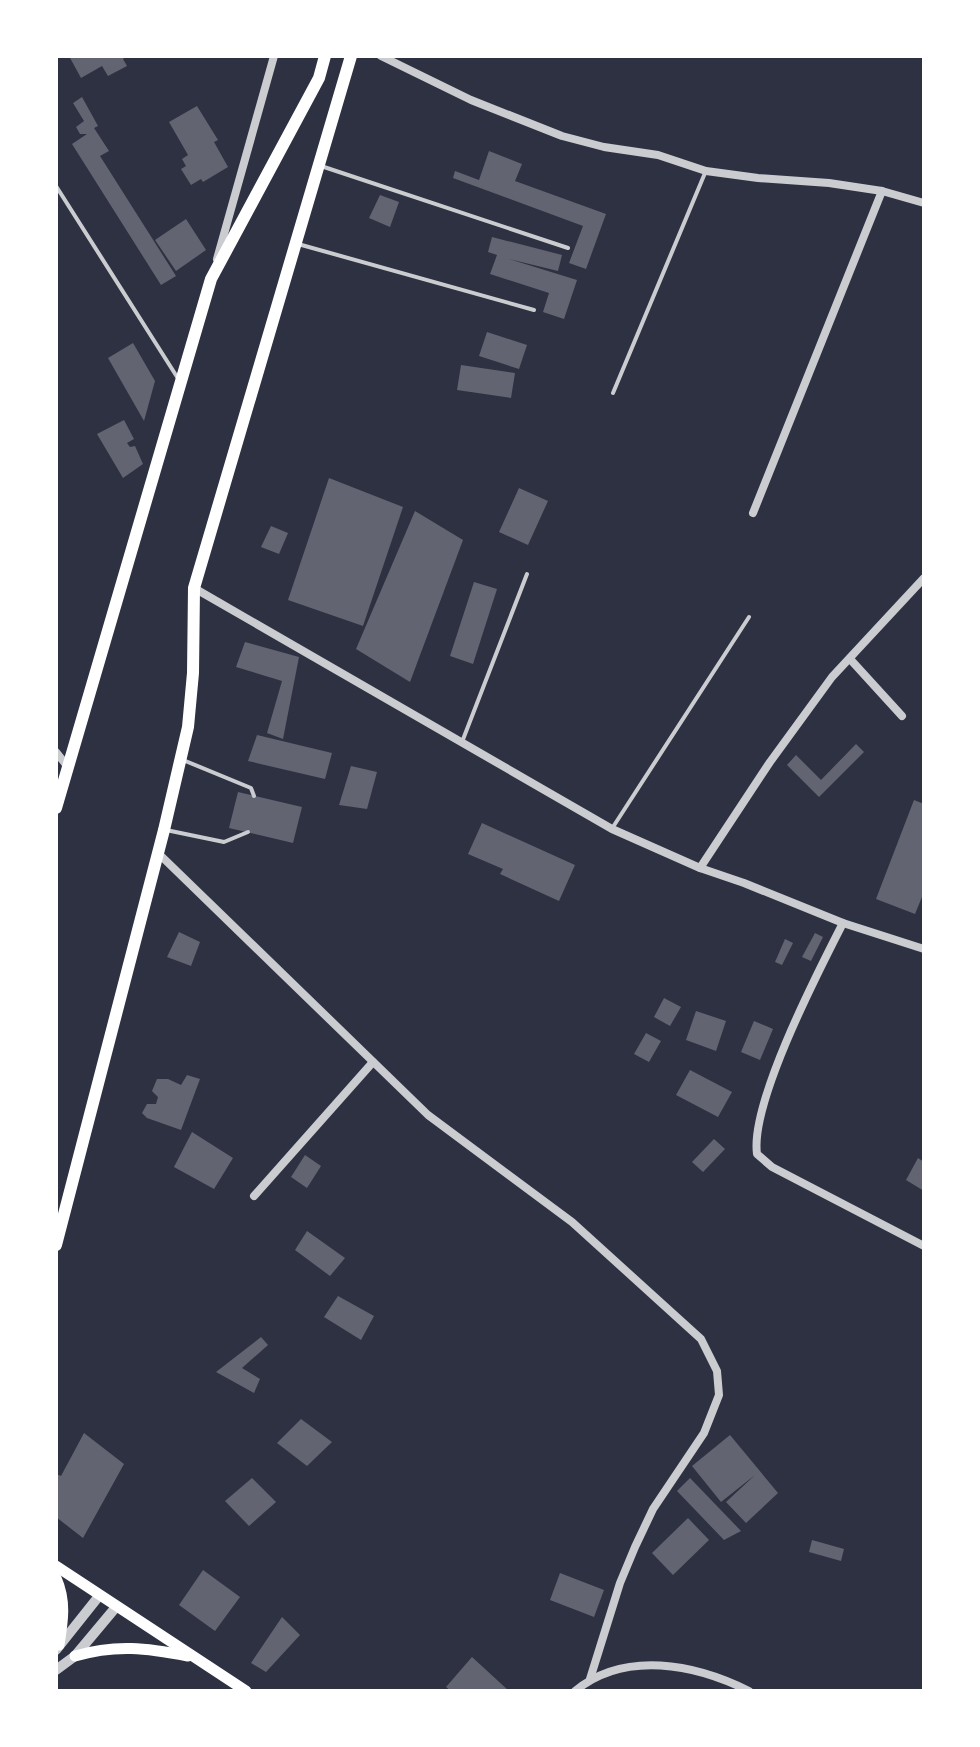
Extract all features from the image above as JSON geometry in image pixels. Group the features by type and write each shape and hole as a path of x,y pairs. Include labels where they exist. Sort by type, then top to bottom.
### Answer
{"highway":[{"path":"56,808 211,279 319,78 325,56"},
{"path":"56,1245 180,759 192,698 194,588 351,56"}],"main road":[{"path":"56,1566 246,1691"},
{"path":"56,1578 64,1609 57,1647"},
{"path":"75,1656 118,1647 197,1658"}],"street":[{"path":"211,279 274,56"},
{"path":"381,56 471,100 562,136 604,147 658,155 706,171 829,183 882,191 924,203"},
{"path":"753,513 882,191"},
{"path":"700,868 770,762 832,677 924,578"},
{"path":"194,588 612,829 700,868 843,923 924,949"},
{"path":"850,659 902,716"},
{"path":"56,752 68,767"},
{"path":"158,853 428,1115 584,1232 701,1339 717,1371 719,1395 704,1433 653,1509 620,1583 590,1679"},
{"path":"843,923 770,1085 757,1130 757,1154 772,1167 924,1246"},
{"path":"254,1196 373,1062"},
{"path":"57,1647 99,1596"},
{"path":"56,1670 75,1656 116,1607"},
{"path":"575,1691 590,1679 623,1667 648,1665 672,1666 711,1676 749,1691"}],"lane":[{"path":"319,165 568,248"},
{"path":"613,393 706,171"},
{"path":"56,186 181,383"},
{"path":"296,244 534,310"},
{"path":"462,744 527,574"},
{"path":"612,829 749,617"},
{"path":"180,759 251,788 254,796"},
{"path":"164,830 224,842 248,832"}],"building":[{"path":"69,56 126,56 123,59 127,66 108,76 102,66 81,78"},
{"path":"82,97 98,126 94,128 109,151 100,156 176,276 161,285 72,144 87,134 80,134 76,127 84,121 73,103"},
{"path":"197,106 218,140 214,142 228,167 203,182 201,179 191,185 181,169 186,166 182,159 188,155 169,122"},
{"path":"489,151 522,164 515,181 606,214 586,269 569,263 583,226 453,178 455,171 479,180"},
{"path":"380,195 399,202 390,227 369,218"},
{"path":"186,219 206,250 176,271 155,240"},
{"path":"492,237 562,255 558,271 509,259 577,280 564,319 543,312 549,293 490,274 497,255 488,252"},
{"path":"487,332 527,345 519,369 479,356"},
{"path":"133,343 155,381 144,421 108,358"},
{"path":"461,365 515,373 511,398 457,390"},
{"path":"124,420 134,439 127,443 130,447 135,446 143,464 123,478 97,434"},
{"path":"329,478 403,507 363,626 288,600"},
{"path":"519,488 548,501 528,545 499,532"},
{"path":"415,511 463,540 410,682 356,649"},
{"path":"271,526 288,533 279,554 261,547"},
{"path":"474,582 497,589 473,664 450,656"},
{"path":"245,642 299,657 283,739 267,733 282,681 236,667"},
{"path":"257,735 332,753 325,779 248,761"},
{"path":"856,744 864,752 819,797 787,765 796,755 821,780"},
{"path":"351,766 377,772 367,809 339,805"},
{"path":"238,792 302,807 293,843 229,828"},
{"path":"914,800 924,804 924,892 915,914 876,899"},
{"path":"482,823 575,865 559,901 500,874 503,869 468,854"},
{"path":"179,932 200,942 191,966 167,957"},
{"path":"815,933 823,937 811,961 802,957"},
{"path":"785,939 793,943 782,965 775,962"},
{"path":"664,998 681,1007 670,1026 654,1017"},
{"path":"696,1011 726,1021 716,1051 686,1040"},
{"path":"754,1021 773,1029 760,1060 741,1052"},
{"path":"646,1033 661,1041 649,1062 634,1054"},
{"path":"690,1070 732,1092 718,1117 676,1095"},
{"path":"187,1075 200,1079 181,1130 147,1118 142,1113 147,1104 156,1104 158,1097 152,1091 157,1079 168,1079 181,1085"},
{"path":"192,1132 233,1158 214,1189 174,1167"},
{"path":"714,1139 725,1149 703,1172 692,1162"},
{"path":"305,1155 321,1166 307,1188 291,1177"},
{"path":"918,1158 924,1162 924,1191 906,1180"},
{"path":"307,1231 345,1258 330,1276 295,1250"},
{"path":"338,1296 374,1316 361,1340 324,1317"},
{"path":"261,1337 268,1345 242,1368 260,1379 254,1393 216,1372"},
{"path":"301,1419 332,1442 307,1466 277,1443"},
{"path":"84,1433 124,1464 83,1538 56,1517 56,1474 61,1476"},
{"path":"730,1435 778,1493 746,1523 726,1502 755,1475 721,1502 692,1466"},
{"path":"252,1478 276,1502 249,1526 225,1501"},
{"path":"690,1478 741,1531 724,1540 677,1491"},
{"path":"688,1518 709,1540 673,1575 652,1553"},
{"path":"812,1540 844,1549 841,1561 809,1552"},
{"path":"203,1570 240,1597 215,1631 179,1605"},
{"path":"560,1573 604,1590 594,1617 550,1600"},
{"path":"282,1617 300,1635 266,1672 251,1663"},
{"path":"472,1657 509,1691 451,1691 446,1687"}]}
